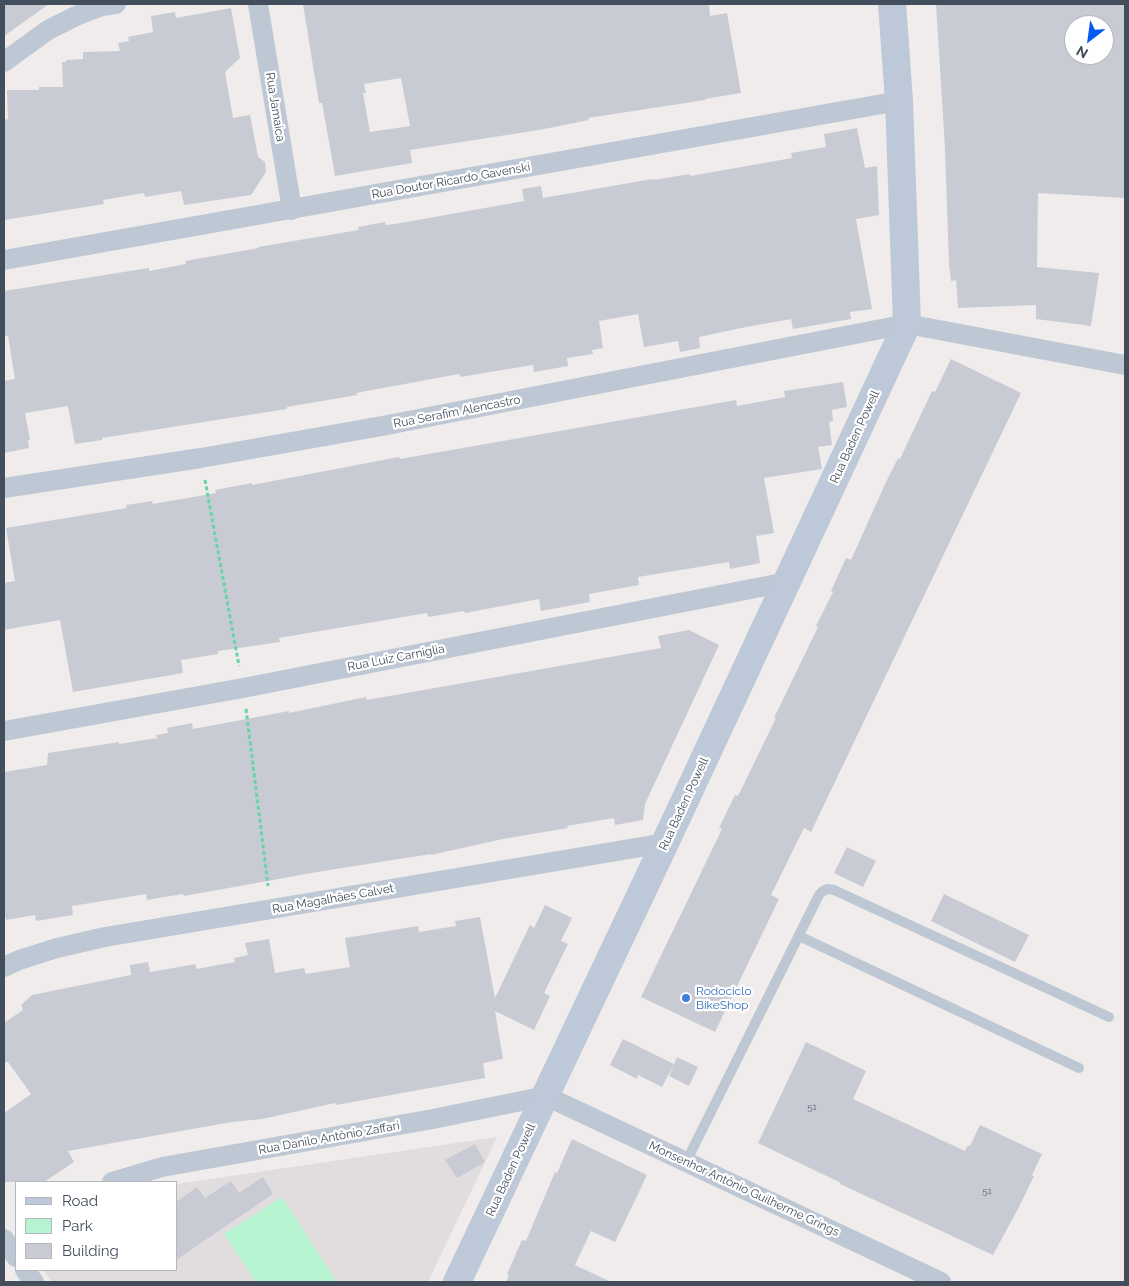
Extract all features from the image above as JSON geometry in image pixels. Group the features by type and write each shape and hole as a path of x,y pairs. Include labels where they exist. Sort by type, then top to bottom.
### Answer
{"street":[{"path":"4,62 48,30 102,6 116,4"},
{"name":"Rua Jamaica","path":"258,4 292,210"},
{"name":"Rua Baden Powell","path":"458,1282 908,324 899,101 892,4"},
{"name":"Rua Doutor Ricardo Gavenski","path":"4,260 899,101"},
{"path":"908,324 1125,365"},
{"name":"Rua Serafim Alencastro","path":"4,488 201,458 363,429 908,324"},
{"name":"Rua Luiz Carniglia","path":"4,731 243,688 787,582"},
{"name":"Rua Magalhães Calvet","path":"4,967 19,960 57,948 106,937 665,843"},
{"name":"Monsenhor Antônio Guilherme Grings","path":"546,1096 941,1282"},
{"name":"Rua Danilo Antônio Zaffari","path":"115,1181 162,1167 433,1119 546,1096"},
{"path":"4,1239 15,1256"},
{"path":"26,1271 34,1282"}],"lane":[{"path":"686,1162 823,890 834,890 1109,1017"},
{"path":"799,936 1079,1068"}],"shaded area":[{"path":"497,1137 428,1282 52,1282 44,1271 178,1271 178,1184"}],"green space":[{"path":"282,1197 335,1282 256,1282 224,1234"}],"building":[{"path":"4,4 49,4 4,36"},
{"path":"303,4 709,4 710,16 727,13 741,93 588,118 589,120 539,130 410,150 412,163 335,176 322,103 319,103","holes":["401,78 410,126 370,132 363,93 366,93 364,84"]},
{"path":"936,4 1125,4 1125,198 1038,193 1037,267 1099,273 1091,326 1036,319 1036,305 958,308 956,280 951,281 945,149"},
{"path":"231,8 240,58 225,72 233,118 250,115 258,157 265,162 266,172 251,195 184,205 181,191 145,197 144,193 103,200 104,204 4,220 4,120 8,119 7,90 39,90 39,87 63,87 62,62 83,59 83,52 120,51 118,43 129,41 128,37 153,32 151,16 175,12 176,18"},
{"path":"857,128 865,168 877,166 879,215 856,219 872,309 850,312 851,319 793,329 791,319 746,327 699,337 700,348 680,352 678,341 644,347 638,314 599,321 603,348 592,350 593,354 567,358 568,366 534,372 533,365 460,377 459,374 287,407 287,409 102,438 102,440 75,444 68,406 25,413 30,440 28,440 29,448 4,453 4,381 15,379 8,336 4,336 4,291 149,268 149,271 186,264 185,261 359,230 358,227 385,222 386,225 395,224 524,201 522,189 541,186 543,198 652,179 690,174 690,176 792,158 791,153 826,147 824,134"},
{"path":"951,359 1021,393 811,832 804,828 771,895 779,899 715,1032 641,997 722,829 719,828 735,795 738,796 776,718 774,718 818,627 816,626 833,592 831,591 846,558 851,560 886,482 898,458 900,459 932,391 935,392"},
{"path":"843,382 847,407 832,410 833,421 829,422 832,445 818,447 822,469 764,478 774,533 756,536 760,563 730,569 729,562 638,577 639,585 589,594 590,602 541,611 539,599 465,613 464,611 428,617 427,613 279,638 280,642 218,651 218,654 181,660 183,673 73,692 60,620 4,630 4,583 15,581 6,528 127,508 126,505 152,501 153,504 216,493 215,490 252,483 252,485 399,457 400,459 736,400 737,406 785,397 784,391"},
{"path":"689,630 719,645 645,804 643,820 615,825 614,818 431,855 323,871 184,896 183,894 147,900 146,894 72,906 73,915 36,921 35,915 6,920 4,918 4,772 47,765 48,753 157,738 156,735 168,733 167,728 192,723 193,729 289,711 289,713 366,697 367,700 661,648 658,636"},
{"path":"847,847 876,861 863,887 834,873"},
{"path":"944,894 1029,935 1015,962 931,921"},
{"path":"545,905 572,918 561,941 568,944 544,993 550,996 534,1030 495,1011 503,1059 483,1063 485,1078 336,1105 335,1103 262,1119 232,1122 68,1151 74,1162 46,1181 4,1182 4,1113 31,1094 8,1062 4,1062 4,1023 23,1010 21,1005 32,995 131,975 130,965 148,962 150,972 196,964 196,969 235,962 234,958 248,955 245,943 269,939 275,973 304,968 306,974 350,967 345,938 418,926 419,932 456,926 455,921 480,917 495,998 530,925 534,928"},
{"path":"623,1039 674,1064 662,1087 638,1075 637,1079 610,1065"},
{"path":"806,1042 866,1071 853,1099 965,1151 968,1145 970,1146 980,1125 1042,1154 1020,1205 993,1255 840,1184 758,1143"},
{"path":"677,1057 698,1067 689,1086 669,1076"},
{"path":"572,1139 647,1175 615,1242 591,1231 575,1265 611,1282 506,1282 509,1275 507,1274 522,1240 526,1241 555,1172 557,1173"},
{"path":"475,1144 485,1162 457,1178 445,1160"},
{"path":"263,1177 273,1194 178,1259 178,1201 197,1187 205,1198 231,1181 239,1193"}],"place":[{"name":"Rodociclo BikeShop","path":"686,998"}]}
